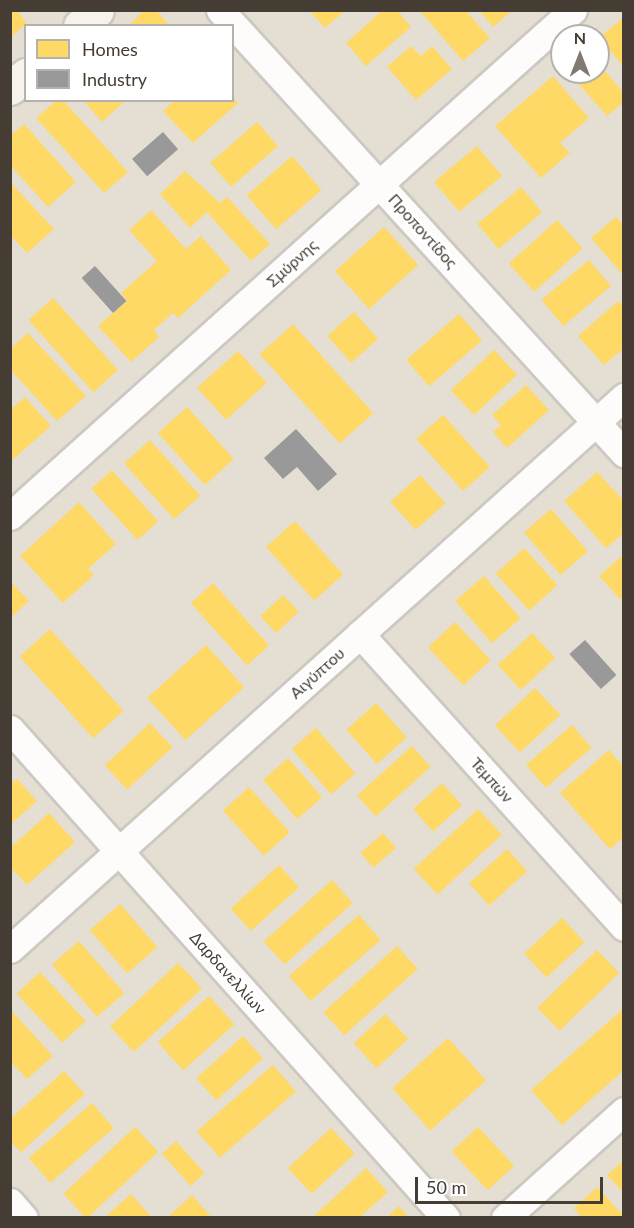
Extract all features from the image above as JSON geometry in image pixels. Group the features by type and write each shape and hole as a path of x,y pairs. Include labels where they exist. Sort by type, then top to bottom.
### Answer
{"street":[{"path":"82,24 97,10"},
{"name":"Προποντίδος","path":"220,10 233,24"},
{"name":"Σμύρνης","path":"10,516 573,10"},
{"name":"Προποντίδος","path":"234,25 624,453"},
{"path":"10,88 24,77"},
{"name":"Αιγύπτου","path":"10,949 624,397"},
{"name":"Τεμπών","path":"360,634 624,927"},
{"name":"Δαρδανελλίων","path":"10,729 446,1218"},
{"path":"506,1218 624,1111"},
{"path":"10,1202 24,1218"}],"shaded area":[{"path":"11,11 623,11 623,1217 11,1217"}],"building: Homes":[{"path":"10,10 16,10 27,23 10,38"},
{"path":"145,10 156,10 168,24 130,24"},
{"path":"309,10 346,10 325,28"},
{"path":"383,10 397,10 411,27 366,66 346,43"},
{"path":"419,10 465,10 490,38 463,61"},
{"path":"479,10 513,10 493,27"},
{"path":"624,17 624,67 610,51 610,29"},
{"path":"411,46 421,56 432,46 452,69 416,100 387,67"},
{"path":"610,77 624,93 624,102 607,116 579,84 610,84"},
{"path":"550,79 550,84 560,84 589,118 560,143 570,153 541,178 495,126"},
{"path":"234,99 238,103 193,143 163,111 173,102 234,102"},
{"path":"55,102 65,102 128,172 104,193 36,118"},
{"path":"85,102 124,102 102,122"},
{"path":"257,122 278,146 231,187 210,163"},
{"path":"24,124 76,182 48,207 10,165 10,136"},
{"path":"477,146 502,176 459,212 434,182"},
{"path":"292,156 322,190 276,229 247,195"},
{"path":"185,171 220,203 227,197 270,244 251,261 207,212 190,228 160,194"},
{"path":"10,182 54,229 27,253 10,235"},
{"path":"521,187 542,212 499,249 477,224"},
{"path":"151,210 186,249 201,236 231,270 178,318 173,313 154,330 159,337 131,362 98,326 127,301 121,293 157,261 129,230"},
{"path":"616,217 624,225 624,276 591,238"},
{"path":"557,220 582,248 534,292 509,263"},
{"path":"384,227 418,265 369,309 335,271"},
{"path":"589,260 611,286 563,326 542,300"},
{"path":"53,298 118,370 93,392 28,320"},
{"path":"618,301 624,307 624,348 604,365 578,336"},
{"path":"354,312 378,339 351,363 327,336"},
{"path":"459,314 482,340 429,386 406,360"},
{"path":"293,324 373,413 340,443 260,354"},
{"path":"28,333 86,396 57,421 10,369 10,349"},
{"path":"494,350 517,375 474,415 451,390"},
{"path":"238,351 267,383 226,420 197,388"},
{"path":"526,385 549,410 507,448 493,432 501,425 492,415"},
{"path":"25,397 51,426 10,462 10,410"},
{"path":"187,407 234,459 205,485 158,433"},
{"path":"443,415 490,467 463,491 416,439"},
{"path":"150,440 200,496 174,519 124,463"},
{"path":"112,470 158,521 137,540 91,489"},
{"path":"597,472 624,501 624,533 606,548 564,501"},
{"path":"420,475 445,503 416,530 390,502"},
{"path":"79,502 116,544 88,569 94,575 63,603 20,556"},
{"path":"551,509 588,551 561,575 524,533"},
{"path":"295,521 343,575 314,601 266,547"},
{"path":"524,548 557,585 529,611 496,573"},
{"path":"624,554 624,596 620,599 599,576"},
{"path":"484,576 521,618 492,643 455,601"},
{"path":"10,581 29,601 10,618"},
{"path":"213,583 269,645 247,665 191,603"},
{"path":"283,595 299,612 276,633 260,616"},
{"path":"455,622 490,660 463,685 428,647"},
{"path":"50,629 124,711 93,738 20,656"},
{"path":"532,633 555,658 521,690 498,665"},
{"path":"206,645 244,687 185,740 147,698"},
{"path":"535,688 560,715 520,753 495,726"},
{"path":"376,703 407,737 377,764 346,730"},
{"path":"150,723 173,747 127,789 105,765"},
{"path":"572,725 592,748 546,788 526,765"},
{"path":"316,728 355,773 331,794 292,749"},
{"path":"412,746 431,767 376,816 357,796"},
{"path":"609,750 624,767 624,837 610,849 560,793"},
{"path":"288,758 322,797 297,819 263,780"},
{"path":"17,779 37,801 10,825 10,784"},
{"path":"442,783 462,805 433,831 413,809"},
{"path":"249,787 290,832 264,856 223,810"},
{"path":"478,809 502,835 438,895 414,869"},
{"path":"49,813 75,842 27,885 10,867 10,848"},
{"path":"383,833 396,848 373,868 360,853"},
{"path":"507,849 527,871 489,905 469,883"},
{"path":"279,865 299,887 251,931 231,908"},
{"path":"332,880 353,903 284,965 264,942"},
{"path":"120,904 157,947 127,973 90,930"},
{"path":"359,915 381,940 310,1001 289,976"},
{"path":"562,918 585,942 546,978 524,953"},
{"path":"79,941 124,993 97,1017 52,965"},
{"path":"397,946 418,969 344,1035 323,1012"},
{"path":"597,950 619,973 560,1031 537,1008"},
{"path":"178,963 202,989 134,1052 110,1026"},
{"path":"40,972 86,1021 62,1043 17,994"},
{"path":"209,996 234,1024 183,1070 158,1042"},
{"path":"624,1008 624,1070 562,1125 531,1090"},
{"path":"10,1009 53,1056 27,1079 10,1061"},
{"path":"385,1014 408,1039 377,1068 354,1043"},
{"path":"243,1036 263,1058 216,1100 196,1078"},
{"path":"448,1038 486,1080 430,1131 392,1088"},
{"path":"273,1065 296,1091 220,1158 197,1131"},
{"path":"64,1071 85,1094 21,1152 10,1141 10,1119"},
{"path":"92,1103 114,1128 50,1183 29,1158"},
{"path":"135,1127 158,1152 87,1218 63,1194"},
{"path":"478,1127 514,1166 488,1190 452,1152"},
{"path":"331,1128 355,1154 312,1194 288,1168"},
{"path":"176,1141 205,1173 191,1186 162,1154"},
{"path":"624,1160 624,1193 607,1175"},
{"path":"366,1168 388,1192 359,1218 312,1218"},
{"path":"597,1187 624,1218 582,1218 574,1208"},
{"path":"131,1194 152,1218 104,1218"},
{"path":"192,1195 212,1218 167,1218"},
{"path":"399,1206 409,1218 386,1218"}],"building: Industry":[{"path":"163,132 178,149 147,176 132,159"},
{"path":"95,266 126,301 113,313 82,278"},
{"path":"296,429 337,474 318,491 297,467 283,479 264,458"},
{"path":"585,640 616,675 601,689 569,654"}]}
